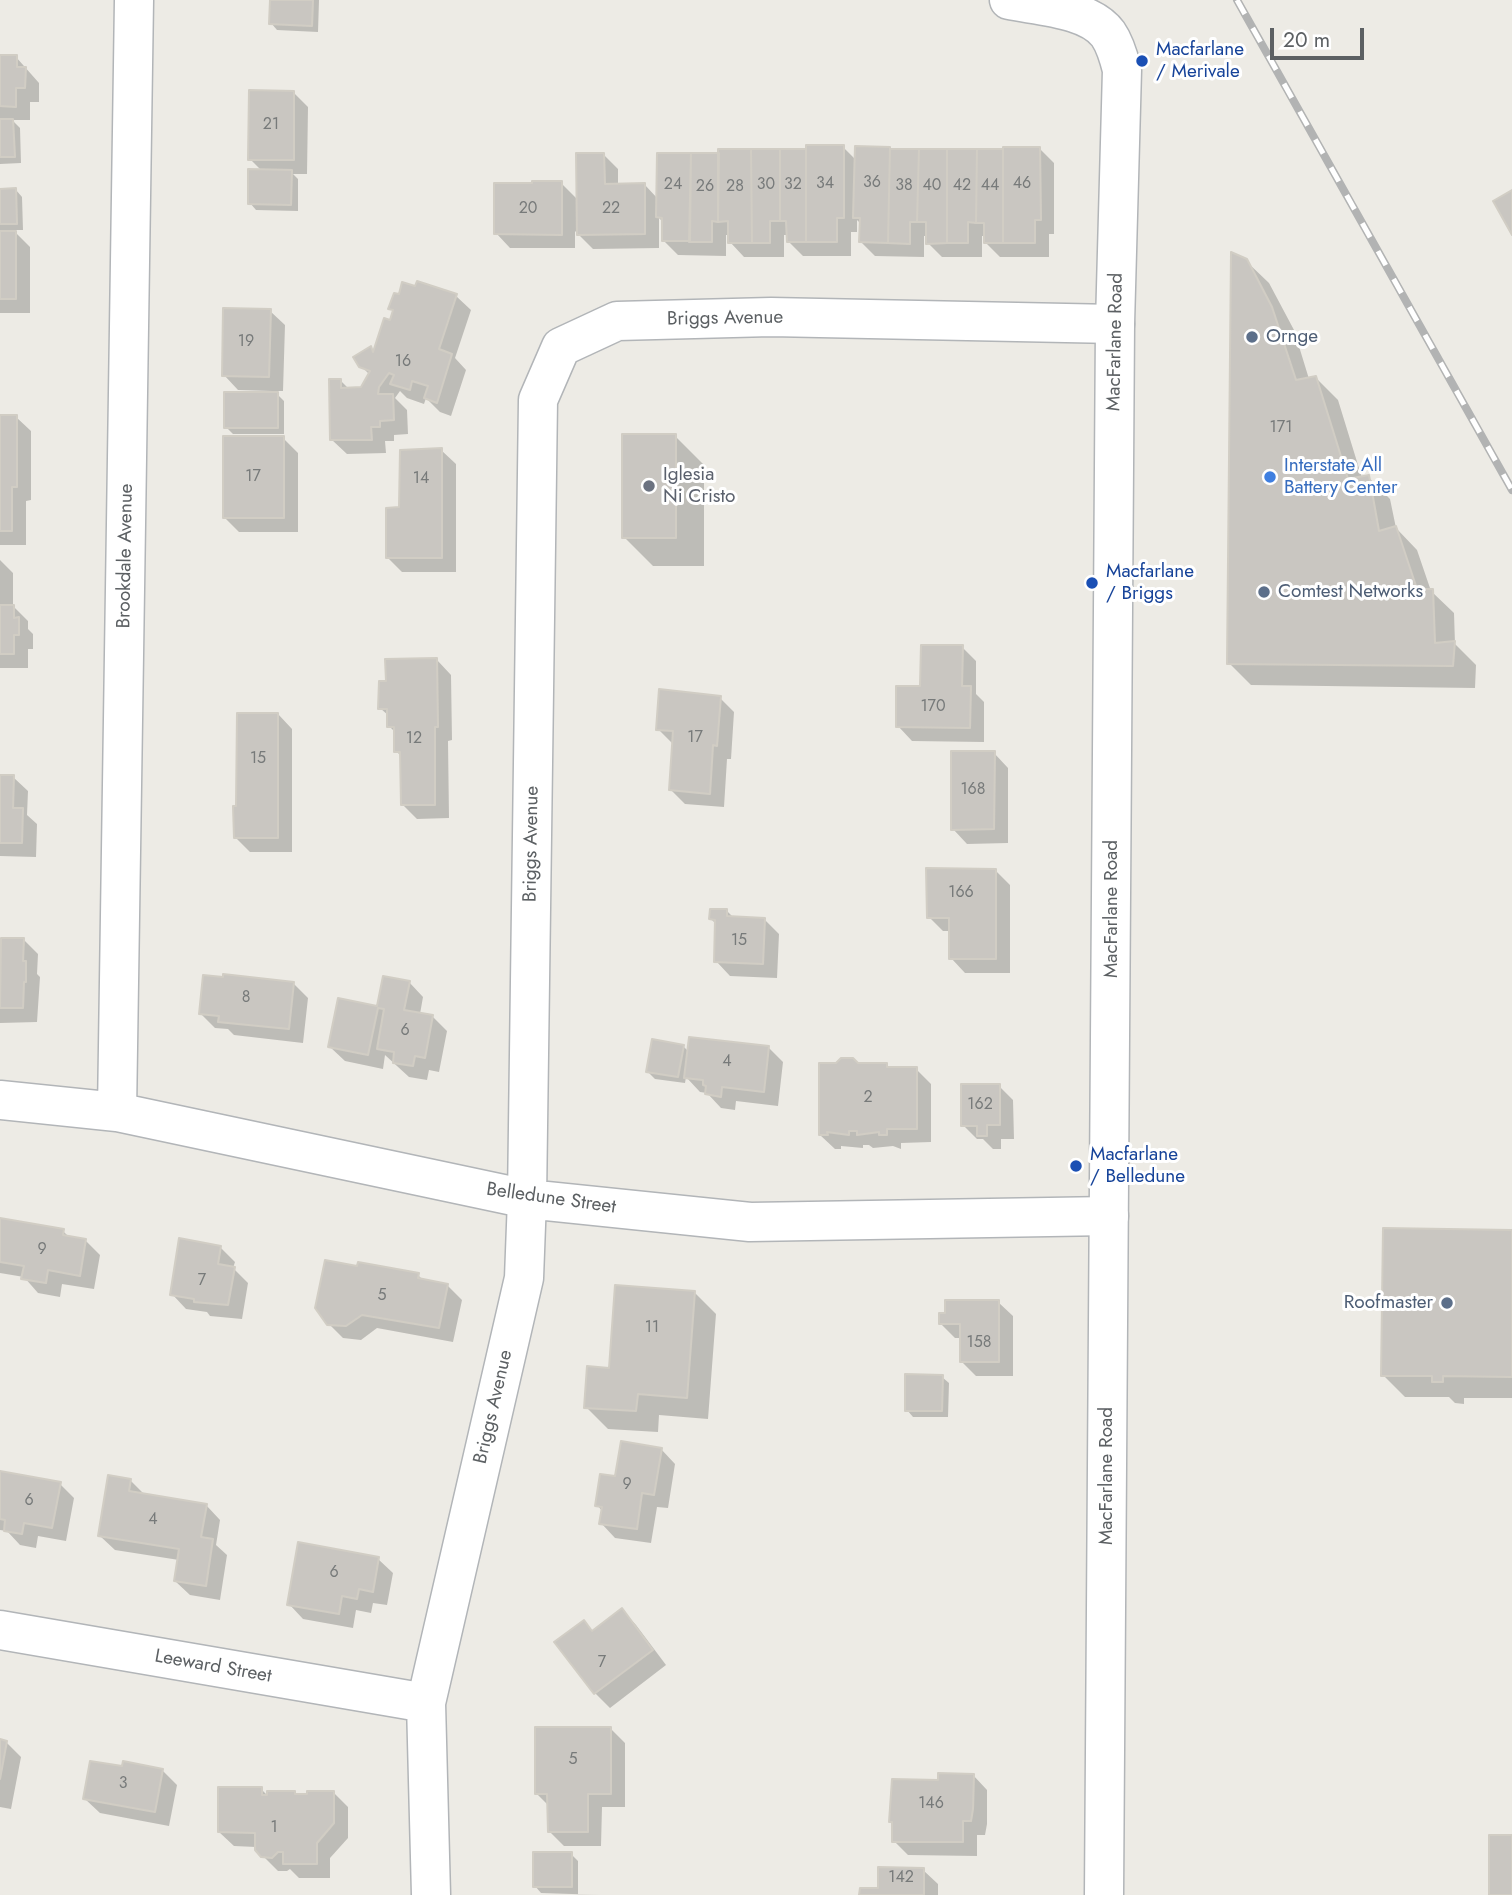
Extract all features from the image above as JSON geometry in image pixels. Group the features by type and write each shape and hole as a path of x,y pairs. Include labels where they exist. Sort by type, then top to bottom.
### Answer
{"street":[{"name":"Brookdale Avenue","path":"117,1112 134,0"},
{"name":"MacFarlane Road","path":"1009,0 1076,13 1107,32 1122,70 1115,324 1104,1895"},
{"name":"Briggs Avenue","path":"431,1895 426,1703 524,1278 538,400 561,347 617,321 771,317 1115,324"},
{"name":"Belledune Street","path":"0,1100 117,1112 527,1199 750,1222 1110,1216"},
{"name":"Leeward Street","path":"0,1630 426,1703"}],"building":[{"path":"270,0 313,0 312,26 269,24"},
{"path":"0,55 17,55 17,67 26,67 25,88 16,88 16,107 0,106"},
{"path":"249,90 294,91 294,160 248,160"},
{"path":"0,119 13,119 15,157 0,157"},
{"path":"806,145 844,145 844,218 837,218 837,242 806,242"},
{"path":"855,146 890,147 888,243 859,242 860,218 853,218"},
{"path":"1003,147 1040,147 1041,220 1035,220 1035,243 1003,243"},
{"path":"718,149 751,149 752,243 728,243 728,221 718,222"},
{"path":"751,149 780,149 780,221 770,221 770,243 752,243"},
{"path":"780,149 806,149 806,242 787,242 786,221 780,221"},
{"path":"890,149 919,149 917,222 910,222 910,244 888,243"},
{"path":"919,149 947,149 947,243 926,244 926,222 917,222"},
{"path":"947,149 977,149 976,223 968,222 968,243 947,243"},
{"path":"977,149 1003,149 1003,243 984,243 984,223 976,223"},
{"path":"576,153 604,153 605,184 645,183 645,234 577,235"},
{"path":"657,153 691,153 690,241 662,241 662,218 656,217"},
{"path":"691,153 719,153 718,222 712,221 712,242 689,242"},
{"path":"248,169 292,170 291,205 248,204"},
{"path":"562,181 562,235 494,234 494,183"},
{"path":"16,188 17,224 0,224 0,189"},
{"path":"1512,190 1512,235 1493,201"},
{"path":"0,231 16,231 16,299 0,299"},
{"path":"1231,252 1247,259 1272,307 1296,380 1316,376 1348,479 1369,475 1379,531 1396,526 1417,589 1433,589 1435,643 1455,641 1453,666 1227,664"},
{"path":"417,281 457,294 439,349 452,354 437,403 424,398 428,386 412,381 410,390 390,384 394,375 389,373 379,387 378,394 393,394 394,420 380,421 380,427 371,427 372,440 330,440 329,379 341,379 341,388 361,387 370,371 359,367 353,357 371,346 373,352 384,318 390,320 393,310 388,309 394,293 399,294 402,282 415,286"},
{"path":"223,308 271,309 269,377 222,376"},
{"path":"224,392 278,392 278,428 224,428"},
{"path":"0,415 17,415 17,487 12,487 12,531 0,531"},
{"name":"Iglesia Ni Cristo","path":"622,434 676,434 676,538 622,538"},
{"path":"223,436 284,436 284,518 223,518"},
{"path":"442,448 442,558 386,558 386,508 399,507 400,450"},
{"path":"0,605 14,605 14,618 19,617 19,635 14,635 14,654 0,654"},
{"path":"921,645 963,645 962,686 971,686 970,728 896,727 896,686 920,686"},
{"path":"437,658 435,805 401,805 400,752 394,752 394,727 387,727 387,709 378,709 379,681 386,681 385,659"},
{"path":"659,689 721,696 717,746 713,745 710,794 669,790 673,731 656,730"},
{"path":"237,713 278,713 278,838 234,838"},
{"path":"951,751 995,751 994,829 951,830"},
{"path":"0,775 14,775 13,808 23,808 22,843 0,843"},
{"path":"926,868 996,869 996,959 949,959 949,918 927,918"},
{"path":"710,909 727,909 727,916 765,918 763,964 714,962 715,920 709,919"},
{"path":"1,938 24,938 26,982 23,1008 0,1008"},
{"path":"223,974 294,982 289,1029 218,1022 219,1016 199,1014 203,975 223,977"},
{"path":"383,976 410,981 404,1010 433,1015 425,1058 415,1056 413,1066 393,1063 394,1052 377,1049 384,1009 378,1008 368,1055 328,1047 338,998 377,1006"},
{"path":"689,1037 769,1046 764,1092 722,1087 721,1097 705,1094 706,1086 703,1085 703,1080 684,1078"},
{"path":"652,1039 684,1045 678,1077 646,1072"},
{"path":"841,1058 853,1058 858,1063 887,1063 887,1067 917,1067 917,1129 887,1129 887,1135 879,1135 879,1132 857,1135 857,1131 849,1131 849,1135 827,1132 828,1135 819,1135 819,1063 836,1063"},
{"path":"961,1084 1000,1084 1000,1125 987,1125 987,1136 977,1136 977,1126 961,1126"},
{"path":"0,1218 64,1229 63,1235 86,1239 80,1276 48,1270 46,1283 21,1279 24,1266 0,1262"},
{"name":"Roofmaster","path":"1383,1228 1512,1230 1512,1377 1443,1376 1443,1382 1432,1382 1432,1376 1381,1376"},
{"path":"179,1238 221,1246 218,1264 235,1267 228,1305 194,1302 194,1299 170,1295"},
{"path":"325,1260 357,1266 358,1262 419,1273 418,1278 448,1284 439,1328 362,1315 346,1326 327,1325 315,1308"},
{"path":"615,1285 695,1291 687,1398 638,1394 636,1411 584,1408 587,1366 609,1368"},
{"path":"945,1300 999,1300 999,1362 960,1362 960,1324 939,1324 939,1313 945,1313"},
{"path":"905,1374 943,1375 942,1411 905,1411"},
{"path":"621,1441 662,1448 654,1495 642,1493 637,1529 599,1524 602,1507 595,1506 600,1474 615,1476"},
{"path":"0,1471 61,1482 52,1528 24,1523 22,1534 4,1531 5,1520 0,1519"},
{"path":"108,1475 131,1479 129,1491 207,1504 201,1537 213,1539 206,1586 174,1581 179,1549 98,1536"},
{"path":"298,1542 379,1557 373,1592 359,1589 357,1599 342,1596 339,1614 287,1605"},
{"path":"622,1608 653,1650 594,1694 554,1642 584,1620 592,1631"},
{"path":"535,1727 611,1727 611,1794 588,1794 588,1832 548,1832 547,1794 535,1794"},
{"path":"0,1739 7,1741 0,1779"},
{"path":"90,1761 122,1766 123,1761 163,1769 155,1812 83,1799"},
{"path":"938,1773 974,1774 973,1809 971,1821 963,1821 963,1842 892,1842 892,1822 889,1822 892,1779 938,1780"},
{"path":"218,1787 262,1787 262,1795 267,1795 267,1791 307,1794 307,1791 334,1791 334,1823 317,1843 317,1864 283,1864 283,1852 278,1852 272,1858 261,1857 255,1850 255,1833 218,1832"},
{"path":"1489,1835 1512,1835 1512,1895 1489,1895"},
{"path":"533,1852 572,1852 572,1887 533,1887"},
{"path":"878,1867 924,1868 924,1895 859,1895 860,1888 878,1888"}],"railway":[{"path":"1237,0 1512,490"}],"place":[{"name":"Macfarlane / Merivale","path":"1142,61"},
{"name":"Ornge","path":"1252,337"},
{"name":"Interstate All Battery Center","path":"1270,477"},
{"name":"Iglesia Ni Cristo","path":"649,486"},
{"name":"Macfarlane / Briggs","path":"1092,583"},
{"name":"Comtest Networks","path":"1264,592"},
{"name":"Macfarlane / Belledune","path":"1076,1166"},
{"name":"Roofmaster","path":"1447,1303"}]}
